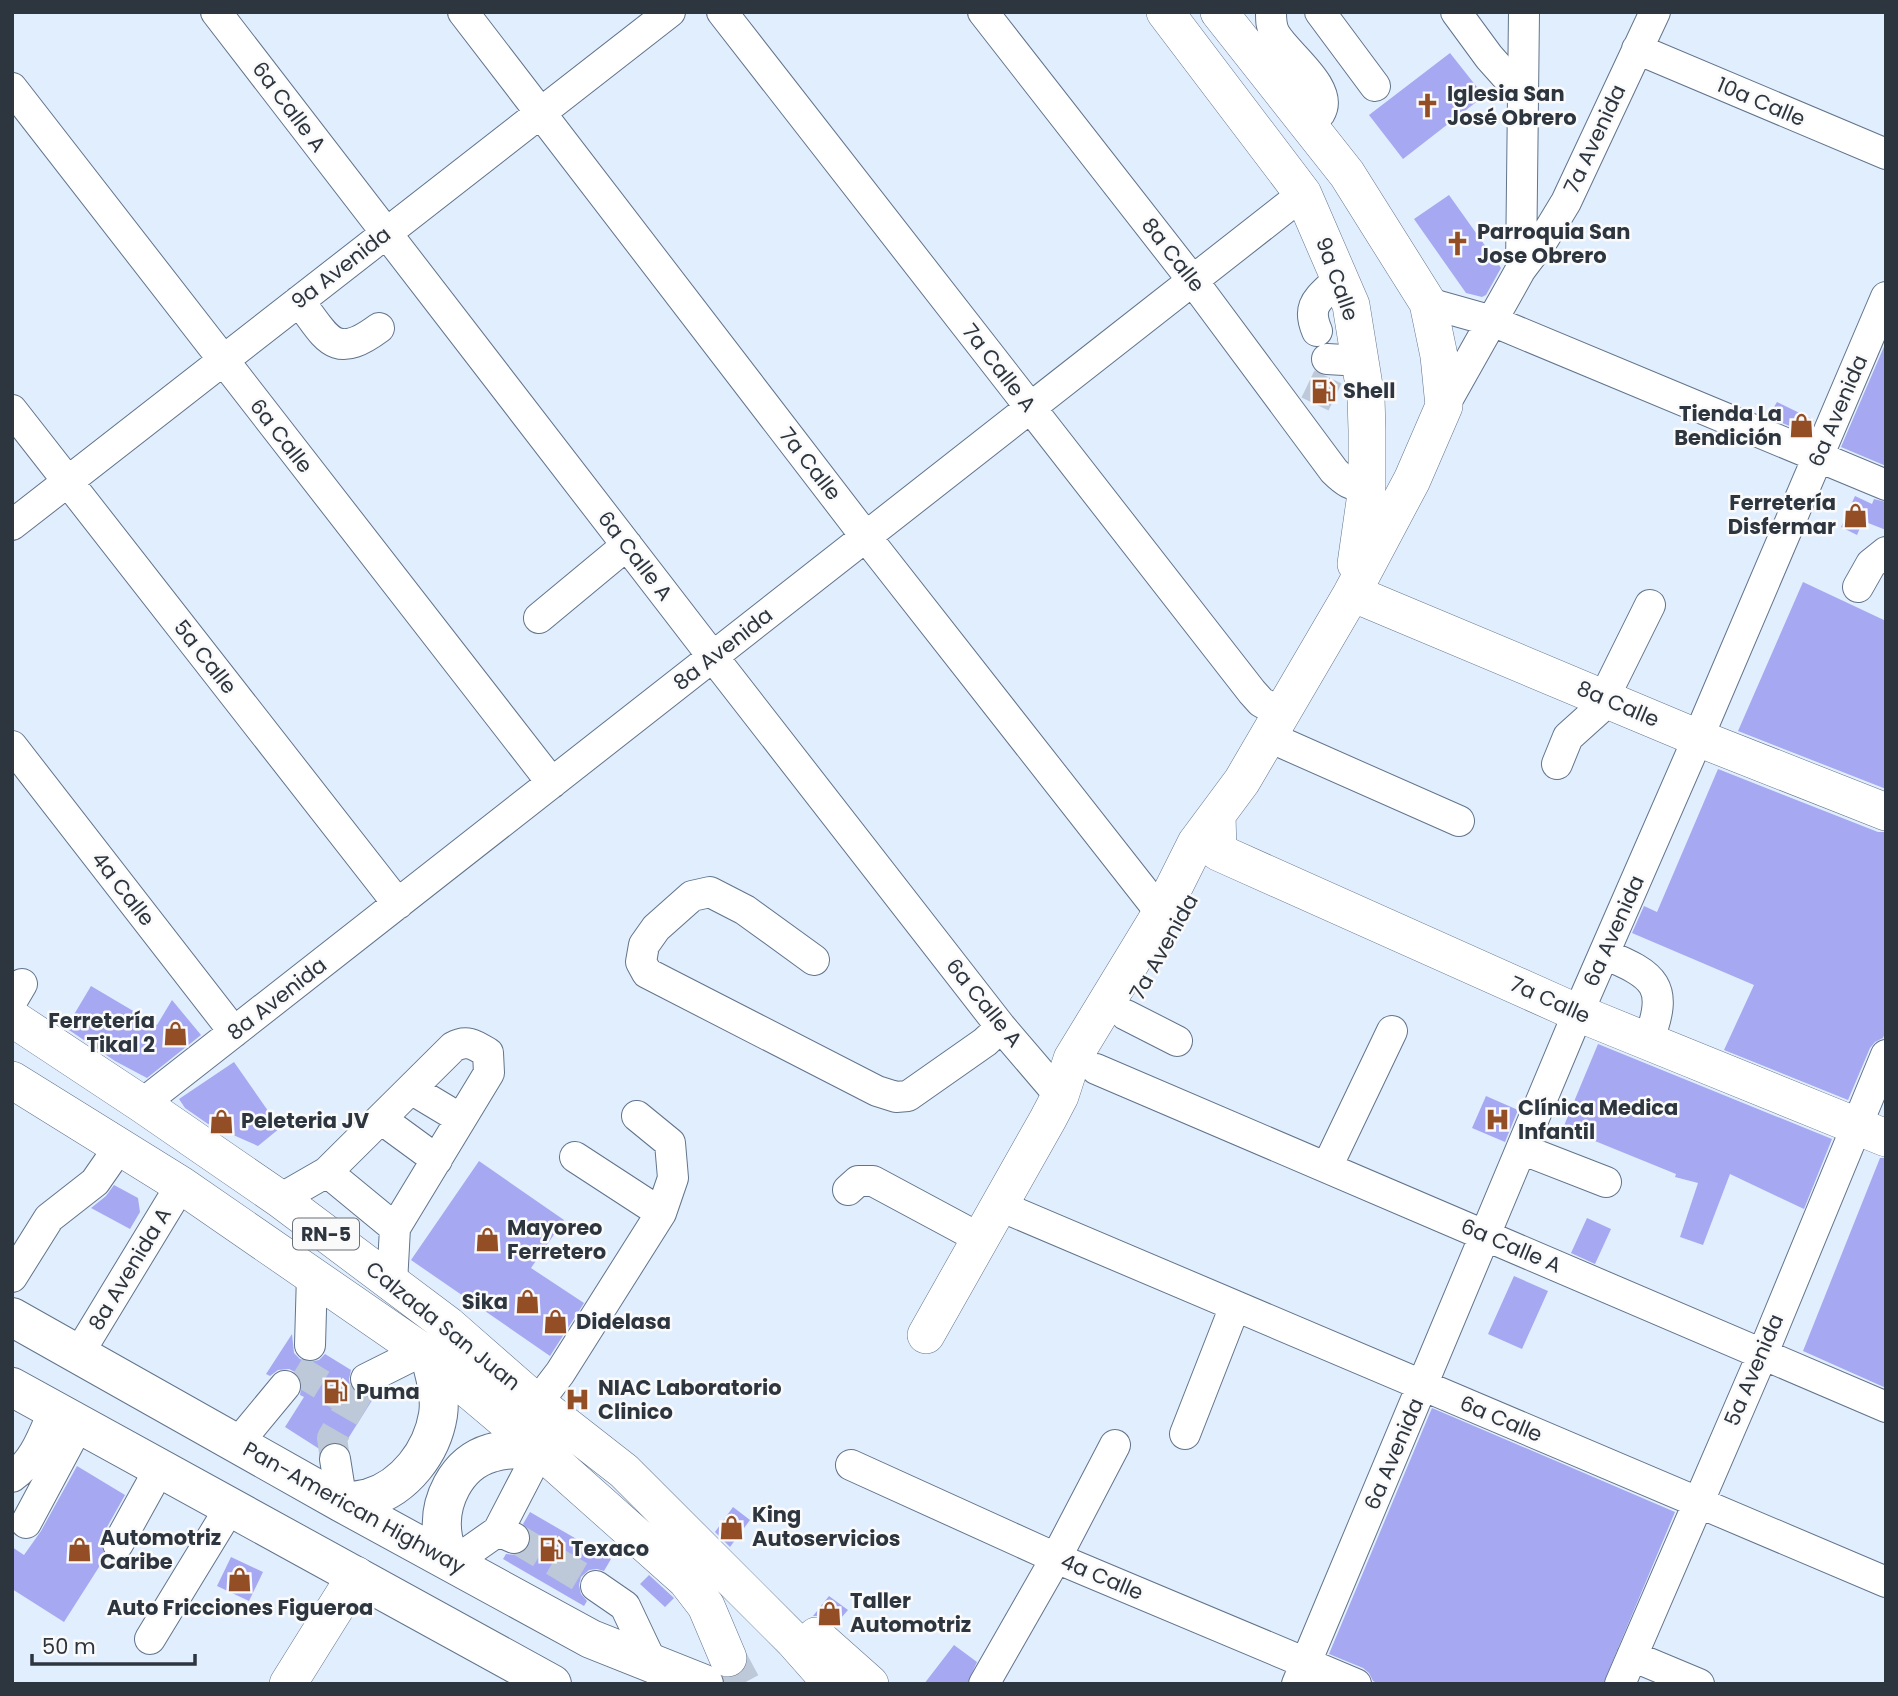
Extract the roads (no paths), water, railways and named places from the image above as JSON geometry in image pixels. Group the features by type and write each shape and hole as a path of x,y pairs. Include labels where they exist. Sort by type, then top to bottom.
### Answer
{"highway":[{"name":"Pan-American Highway","path":"12,1317 342,1503 591,1639 652,1663 716,1671"},
{"path":"342,1503 370,1498 396,1485 416,1465 431,1441 438,1414 438,1385 426,1354"},
{"path":"12,1387 552,1684"},
{"path":"454,1562 443,1538 442,1512 450,1488 466,1467 488,1453 514,1448 540,1450"}],"main road":[{"name":"9a Calle","path":"1165,12 1303,194 1351,305 1332,355 1366,398 1367,487 1352,593"},
{"path":"1219,12 1347,174 1427,303 1439,356 1444,406 1412,480 1399,486 1367,487"},
{"name":"7a Avenida","path":"926,1335 1060,1096 1072,1059 1161,913 1196,843 1242,781 1276,725 1352,593 1412,480"},
{"name":"8a Calle","path":"1352,593 1699,738 1886,812"},
{"name":"7a Avenida","path":"1060,1096 1096,1069 1177,920 1218,852 1242,781"},
{"path":"1217,815 1218,852"},
{"name":"7a Calle","path":"1218,852 1578,1013 1871,1131"},
{"name":"Calzada San Juan","path":"16,1001 142,1104 280,1199 448,1325 537,1403 624,1471 793,1640 832,1684"},
{"name":"Calzada San Juan","path":"12,1080 181,1185 426,1354 540,1450 686,1580 706,1606 716,1671"},
{"path":"624,1471 870,1684"},
{"path":"288,1684 356,1575"}],"street":[{"name":"6a Calle A","path":"216,12 385,234 1001,1027 1060,1096"},
{"name":"7a Calle","path":"463,12 866,537 1161,913"},
{"name":"9a Avenida","path":"12,524 670,12"},
{"name":"7a Calle A","path":"723,12 1261,702 1276,725 1459,821"},
{"name":"8a Calle","path":"983,12 1193,281 1308,415 1334,471 1345,482 1367,487"},
{"path":"1271,12 1275,34 1321,90 1320,113 1308,125"},
{"path":"1320,12 1376,86"},
{"path":"1456,12 1489,57 1522,94"},
{"path":"1521,269 1524,12"},
{"name":"7a Avenida","path":"1444,406 1521,269 1566,202 1655,12"},
{"name":"10a Calle","path":"1637,49 1886,154"},
{"name":"6a Calle","path":"12,88 552,783"},
{"name":"8a Avenida","path":"142,1104 1303,194"},
{"path":"1332,355 1311,318 1313,306 1339,278"},
{"name":"6a Avenida","path":"1302,1673 1578,1013 1699,738 1886,297"},
{"path":"299,301 329,340 339,346 362,341 379,328"},
{"path":"1427,303 1492,321 1886,485"},
{"name":"5a Calle","path":"12,410 398,904"},
{"path":"539,618 627,545"},
{"path":"1858,587 1871,564 1886,552"},
{"path":"1557,764 1568,737 1598,710 1650,605"},
{"name":"4a Calle","path":"12,746 234,1032"},
{"path":"814,960 745,910 710,892 692,896 656,928 644,945 642,962 647,972 877,1091 896,1097 908,1096 985,1042 1001,1027"},
{"path":"1604,954 1644,974 1654,984 1658,1004 1656,1022 1648,1041"},
{"path":"1126,1015 1177,1041"},
{"path":"1327,1167 1392,1031"},
{"path":"280,1199 327,1172 453,1047 469,1042 488,1053 489,1073 395,1228 392,1283"},
{"name":"5a Avenida","path":"1620,1684 1763,1353 1871,1131 1886,1055"},
{"name":"6a Calle A","path":"1096,1069 1886,1407"},
{"path":"411,1088 461,1119"},
{"path":"537,1403 560,1373 661,1213 674,1178 670,1143 637,1116"},
{"path":"381,1119 437,1160"},
{"path":"12,1278 49,1217 95,1182 120,1146"},
{"path":"1521,1149 1606,1182"},
{"path":"575,1157 661,1213"},
{"path":"327,1172 395,1228"},
{"path":"848,1190 858,1181 873,1181 981,1239"},
{"name":"8a Avenida A","path":"79,1353 181,1185"},
{"name":"6a Calle","path":"1000,1206 1886,1582"},
{"path":"310,1345 312,1275"},
{"path":"1185,1434 1236,1306"},
{"path":"366,1379 426,1354"},
{"path":"237,1444 285,1386"},
{"path":"12,1477 27,1464 39,1445 66,1417"},
{"path":"26,1523 66,1417"},
{"path":"984,1684 1056,1558 1115,1445"},
{"path":"454,1562 507,1534 540,1450"},
{"path":"335,1459 342,1503"},
{"name":"4a Calle","path":"851,1465 1302,1673 1356,1684"},
{"path":"118,1544 160,1468"},
{"path":"150,1639 230,1506"},
{"path":"596,1586 625,1606 652,1663"},
{"path":"1632,1656 1699,1684"}],"tunnel":[{"path":"1315,404 1328,377"},
{"path":"296,1369 352,1403"},
{"path":"335,1459 332,1438 366,1379"},
{"path":"515,1538 596,1586"},
{"path":"728,1658 742,1684"}],"place":[{"name":"Iglesia San José Obrero","path":"1427,106"},
{"name":"Parroquia San Jose Obrero","path":"1457,244"},
{"name":"Shell","path":"1323,391"},
{"name":"Tienda La Bendición","path":"1802,426"},
{"name":"Ferretería Disfermar","path":"1856,515"},
{"name":"Ferretería Tikal 2","path":"175,1033"},
{"name":"Clínica Medica Infantil","path":"1498,1120"},
{"name":"Peleteria JV","path":"221,1121"},
{"name":"Mayoreo Ferretero","path":"487,1240"},
{"name":"Sika","path":"528,1302"},
{"name":"Didelasa","path":"556,1322"},
{"name":"Puma","path":"336,1392"},
{"name":"NIAC Laboratorio Clinico","path":"578,1400"},
{"name":"King Autoservicios","path":"732,1527"},
{"name":"Texaco","path":"551,1549"},
{"name":"Automotriz Caribe","path":"80,1550"},
{"name":"Auto Fricciones Figueroa","path":"240,1579"},
{"name":"Taller Automotriz","path":"830,1613"}]}
